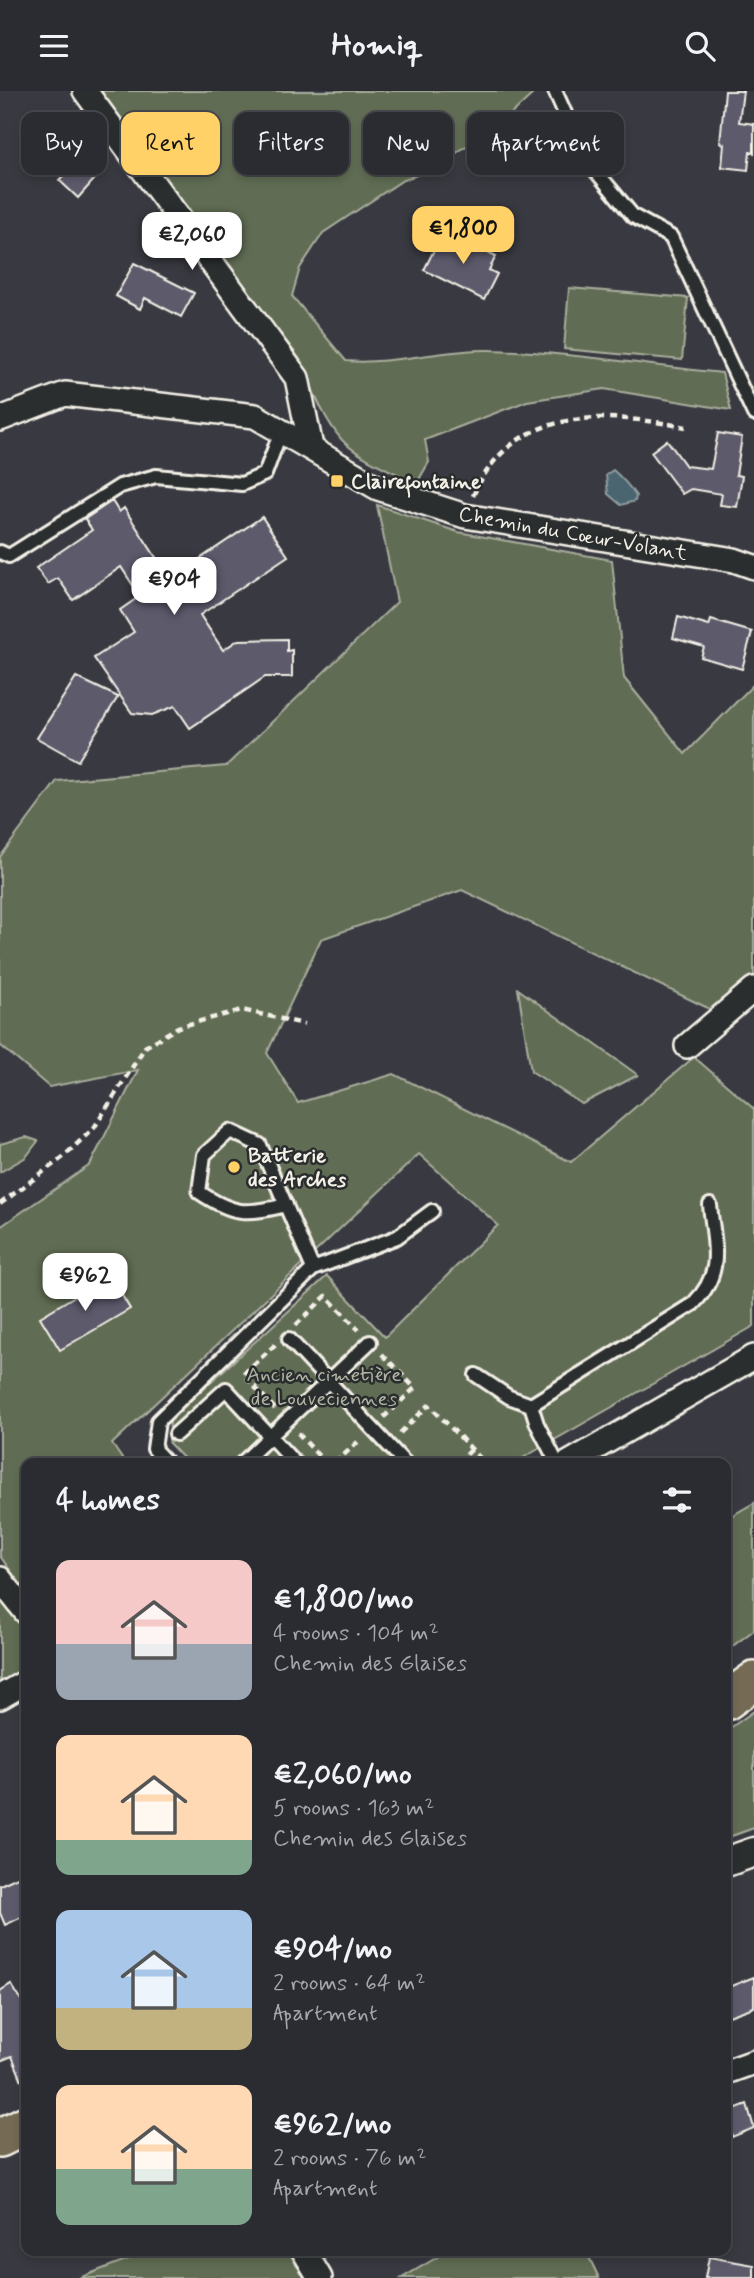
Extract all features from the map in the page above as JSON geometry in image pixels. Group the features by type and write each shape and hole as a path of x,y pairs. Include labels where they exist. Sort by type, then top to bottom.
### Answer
{"main road":[{"path":"731,1697 754,1681"},
{"path":"0,2139 21,2128"},
{"path":"0,2139 21,2133"}],"street":[{"path":"85,91 297,378 310,447"},
{"name":"Chemin du Cœur-Volant","path":"0,419 65,394 256,416 378,488 465,516 734,560 754,567"},
{"path":"687,1046 754,989"},
{"path":"578,1458 754,1357"},
{"path":"0,1579 21,1606"},
{"path":"0,1697 21,1685"},
{"path":"731,1860 754,1852"},
{"path":"731,2070 754,2062"},
{"path":"307,2256 320,2278"}],"lane":[{"path":"555,91 584,158 633,216 671,237 754,414"},
{"path":"0,552 9,557 120,487 156,477 242,484 265,474 281,431"},
{"path":"286,1205 260,1212 226,1210 199,1192 205,1155 230,1131 260,1145 286,1205 313,1269"},
{"path":"531,1405 693,1304 706,1291 714,1275 716,1255 710,1205"},
{"path":"161,1458 153,1449 158,1421 313,1269 397,1237 432,1211"},
{"path":"289,1339 400,1458"},
{"path":"247,1458 370,1342"},
{"path":"476,1375 509,1397 531,1405"},
{"path":"176,1434 226,1389 290,1458"},
{"path":"531,1405 537,1424 554,1458"}],"path":[{"path":"465,516 484,472 510,444 542,428 590,416 630,417 686,427"},
{"path":"0,1204 62,1158 94,1128 145,1047 178,1027 242,1010 304,1024"},
{"path":"320,1458 243,1374 272,1346 289,1339 295,1325 326,1296 415,1388 340,1458"},
{"path":"388,1445 429,1405 480,1458"},
{"path":"463,1458 472,1449"}],"green space":[{"path":"96,91 536,91 513,112 467,112 467,146 453,155 453,112 363,112 363,175 417,175 403,180 323,233 300,268 292,296 346,361 382,361 489,350 576,356 722,373 731,410 604,389 527,401 425,440 429,462 417,483 377,464 342,440 318,401 299,358 160,175 220,175 220,112 121,112 121,124"},
{"path":"569,288 688,298 682,360 564,349"},
{"name":"Ancien cimetière de Louveciennes","path":"377,505 458,532 612,560 624,678 685,754 754,684 754,975 712,1010 462,890 321,939 267,1053 298,1103 394,1074 571,1162 694,1057 754,1109 754,1326 523,1458 183,1458 169,1443 170,1419 327,1276 385,1337 498,1225 419,1154 112,1444 122,1458 21,1458 21,1586 0,1556 0,1227 90,1165 138,1070 49,1087 0,1045 0,857 57,781 226,766 397,602"},
{"path":"518,989 638,1075 582,1104 531,1071"},
{"path":"26,1137 38,1141 26,1157 0,1172 0,1144"},
{"path":"754,1503 754,1630 731,1647 731,1516"},
{"path":"0,1594 21,1622 21,1671 0,1683"},
{"path":"754,1711 754,1828 731,1836 731,1727"},
{"path":"136,2256 291,2256 305,2278 79,2278"},
{"path":"439,2256 588,2256 599,2278 402,2278"}],"water":[{"path":"613,470 634,493 635,501 621,505 608,494 606,475"}],"building":[{"path":"725,91 743,91 739,122 754,124 754,153 750,152 748,170 722,167 724,144 720,143"},
{"path":"98,175 78,198 59,180 63,176"},
{"path":"452,234 496,256 489,270 497,274 484,300 424,270 437,244 445,248"},
{"path":"134,263 194,293 181,317 145,298 140,309 116,296"},
{"path":"718,433 742,437 736,475 742,476 737,507 720,505 722,494 691,489 682,494 651,452 667,440 686,466 711,469"},
{"path":"112,501 119,512 124,508 170,579 262,517 288,556 200,615 223,650 238,640 287,639 287,651 292,650 292,677 265,677 190,728 175,706 152,715 132,713 94,658 134,632 120,610 140,596 121,567 73,600 58,578 48,584 36,568 92,530 85,519"},
{"path":"678,617 709,626 711,620 752,632 742,669 701,657 704,647 673,638"},
{"path":"76,677 118,697 78,761 37,738"},
{"path":"110,1275 130,1309 60,1350 40,1317"},
{"path":"21,1875 21,1917 5,1925 0,1913 0,1885"},
{"path":"754,1977 754,2007 731,2015 731,1986"},
{"path":"11,1984 21,2000 21,2078 12,2056 0,2061 0,1991"},
{"path":"747,2104 754,2128 732,2137 731,2110"},
{"path":"709,2257 754,2265 754,2278 705,2278"}],"place":[{"name":"Clairefontaine","path":"337,481"},
{"name":"Batterie des Arches","path":"234,1167"}]}
